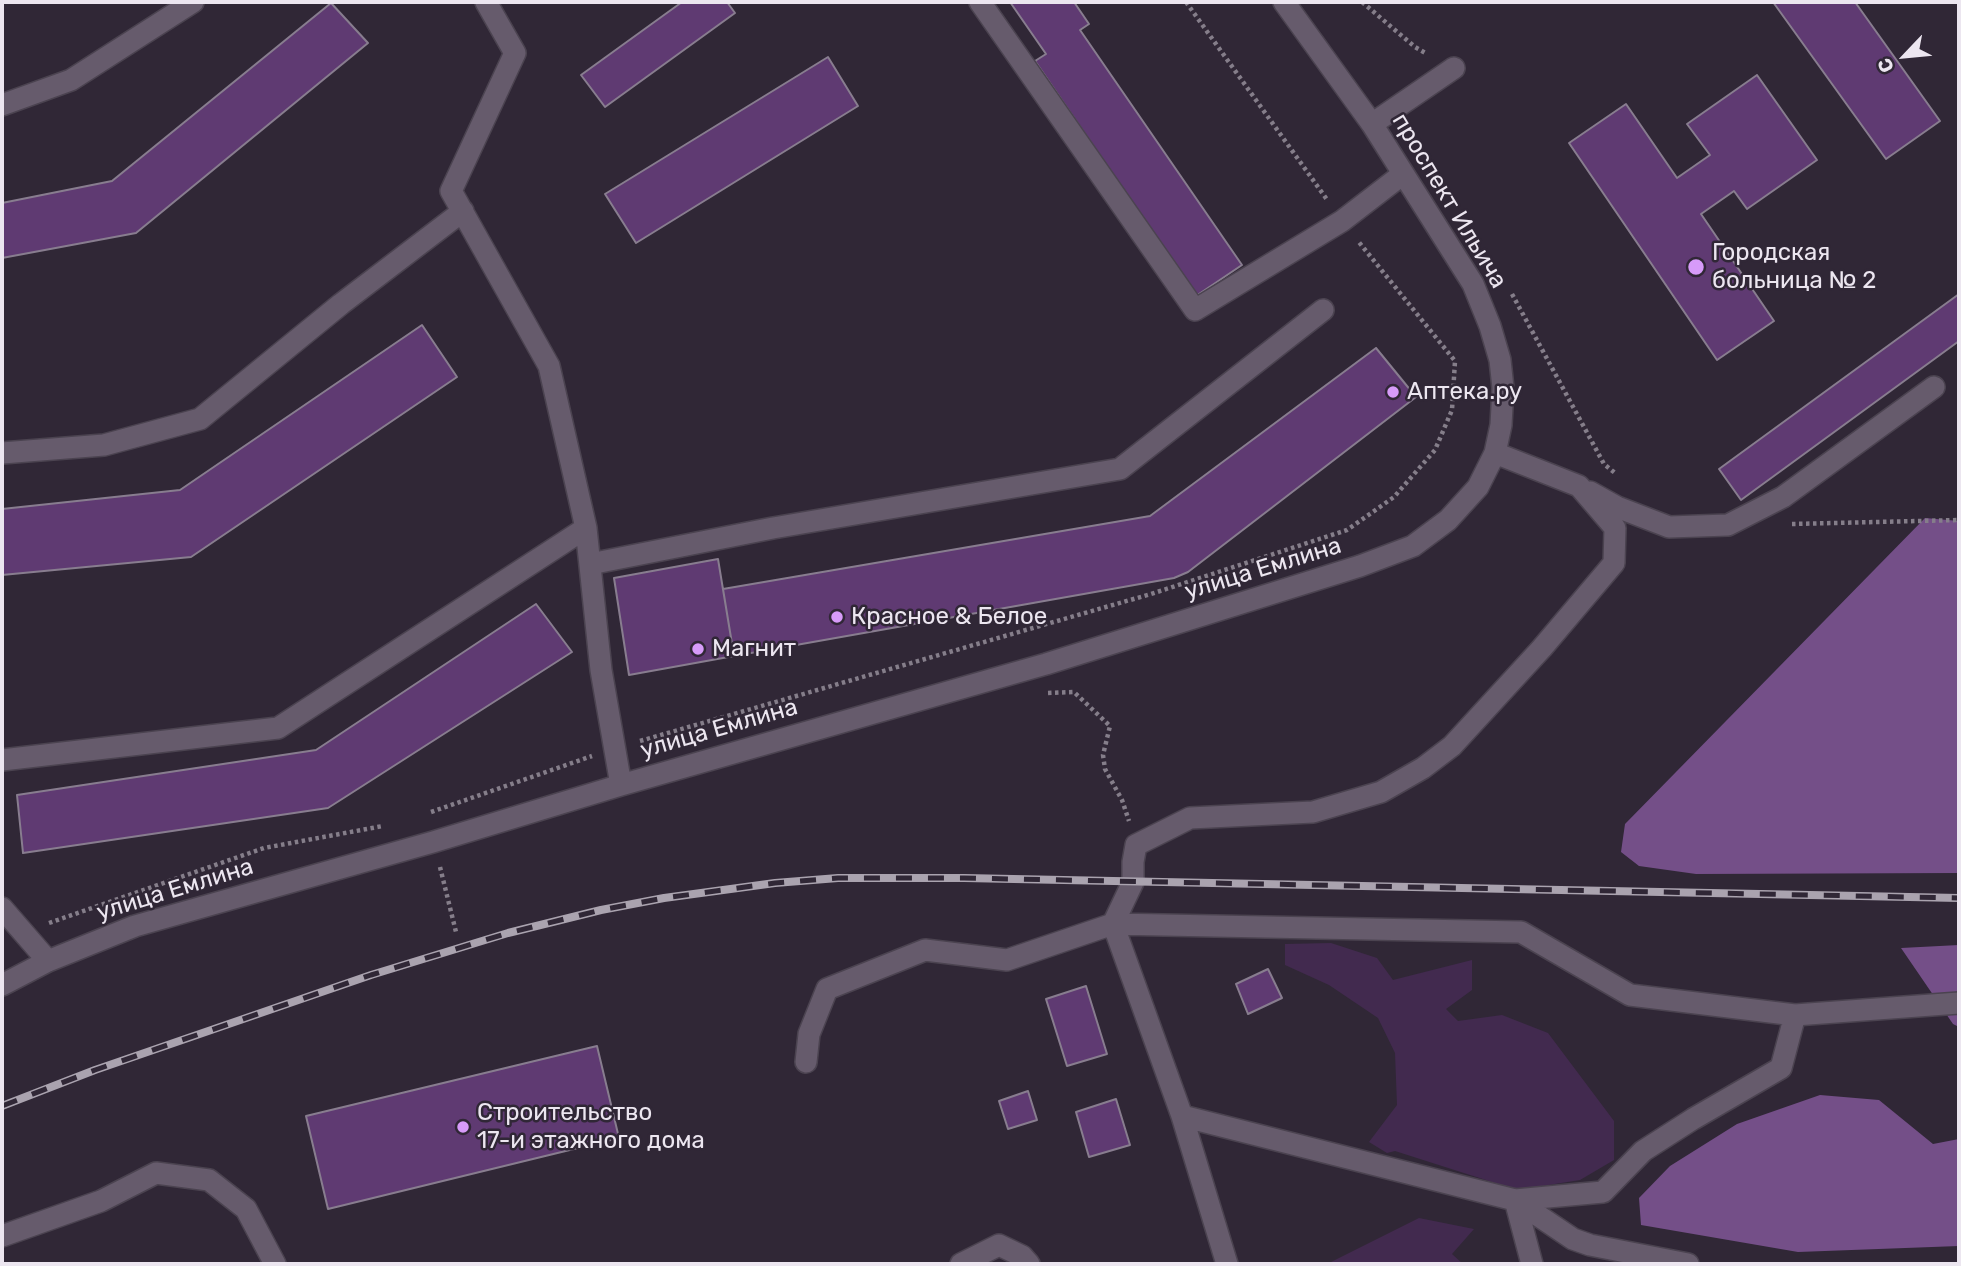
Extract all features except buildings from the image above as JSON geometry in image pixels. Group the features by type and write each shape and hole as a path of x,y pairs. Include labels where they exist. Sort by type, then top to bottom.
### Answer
{"street":[{"path":"2,105 71,80 193,2"},
{"path":"486,2 515,53 451,191 549,366 586,528 601,670 621,785"},
{"path":"980,2 1195,310 1342,221 1403,174"},
{"name":"проспект Ильича","path":"1284,2 1372,124 1473,284 1490,326 1500,360 1503,388 1501,425 1495,453 1478,487 1448,520"},
{"path":"1372,124 1454,68"},
{"path":"2,453 104,445 200,419 341,304 463,211"},
{"path":"590,564 773,528 1120,469 1323,310"},
{"path":"1495,453 1579,486 1617,507 1669,527 1728,526 1783,497 1934,387"},
{"path":"1227,1264 1182,1116 1114,924 1133,882 1136,845 1190,818 1313,812 1381,792 1423,768 1452,746 1542,648 1614,563 1615,528 1579,486"},
{"name":"улица Емлина","path":"2,985 48,961 135,926 1046,664 1360,566 1413,546 1448,520"},
{"path":"2,760 278,728 586,528"},
{"path":"2,908 48,961"},
{"path":"806,1062 809,1034 827,989 925,950 1007,960 1114,924 1521,932 1630,995 1796,1015 1959,1003"},
{"path":"1515,1200 1603,1192 1643,1151 1693,1118 1781,1068 1796,1015"},
{"path":"1182,1116 1515,1200 1581,1242 1688,1264"},
{"path":"2,1236 101,1201 156,1173 209,1180 246,1209 275,1264"},
{"path":"1515,1200 1532,1264"},
{"path":"961,1264 999,1245 1022,1255 1029,1264"}],"path":[{"path":"426,814 615,748 1151,594 1347,530 1394,497 1435,450 1452,410 1455,360 1342,221 1186,2"},
{"path":"1362,2 1415,47 1454,68"},
{"path":"1512,294 1604,464 1622,478"},
{"path":"1781,524 1959,520"},
{"path":"1074,692 1110,726 1103,755 1105,769 1122,800 1136,845"},
{"path":"26,936 55,919 264,848 387,825"},
{"path":"446,886 456,932"}],"shaded area":[{"path":"1925,518 1959,521 1959,873 1696,874 1639,866 1621,852 1625,824"},
{"path":"1331,943 1377,958 1393,980 1472,960 1472,990 1446,1009 1458,1021 1502,1015 1548,1033 1614,1121 1614,1160 1580,1180 1517,1190 1395,1151 1387,1153 1369,1142 1397,1105 1395,1053 1378,1018 1329,985 1285,965 1285,944"},
{"path":"1959,945 1959,1027 1953,1024 1901,948"},
{"path":"1820,1095 1879,1100 1933,1144 1959,1139 1959,1246 1798,1252 1641,1225 1639,1198 1670,1166 1737,1124"},
{"path":"1419,1218 1474,1229 1452,1254 1463,1264 1327,1264"}],"railway":[{"path":"2,1106 95,1070 371,975 508,933 664,898 775,883 838,878 964,878 1959,898"}],"place":[{"name":"Городская больница № 2","path":"1696,267"},
{"name":"Аптека.ру","path":"1393,392"},
{"name":"Красное & Белое","path":"837,617"},
{"name":"Магнит","path":"698,649"},
{"name":"Строительство 17-и этажного дома","path":"463,1127"}]}
